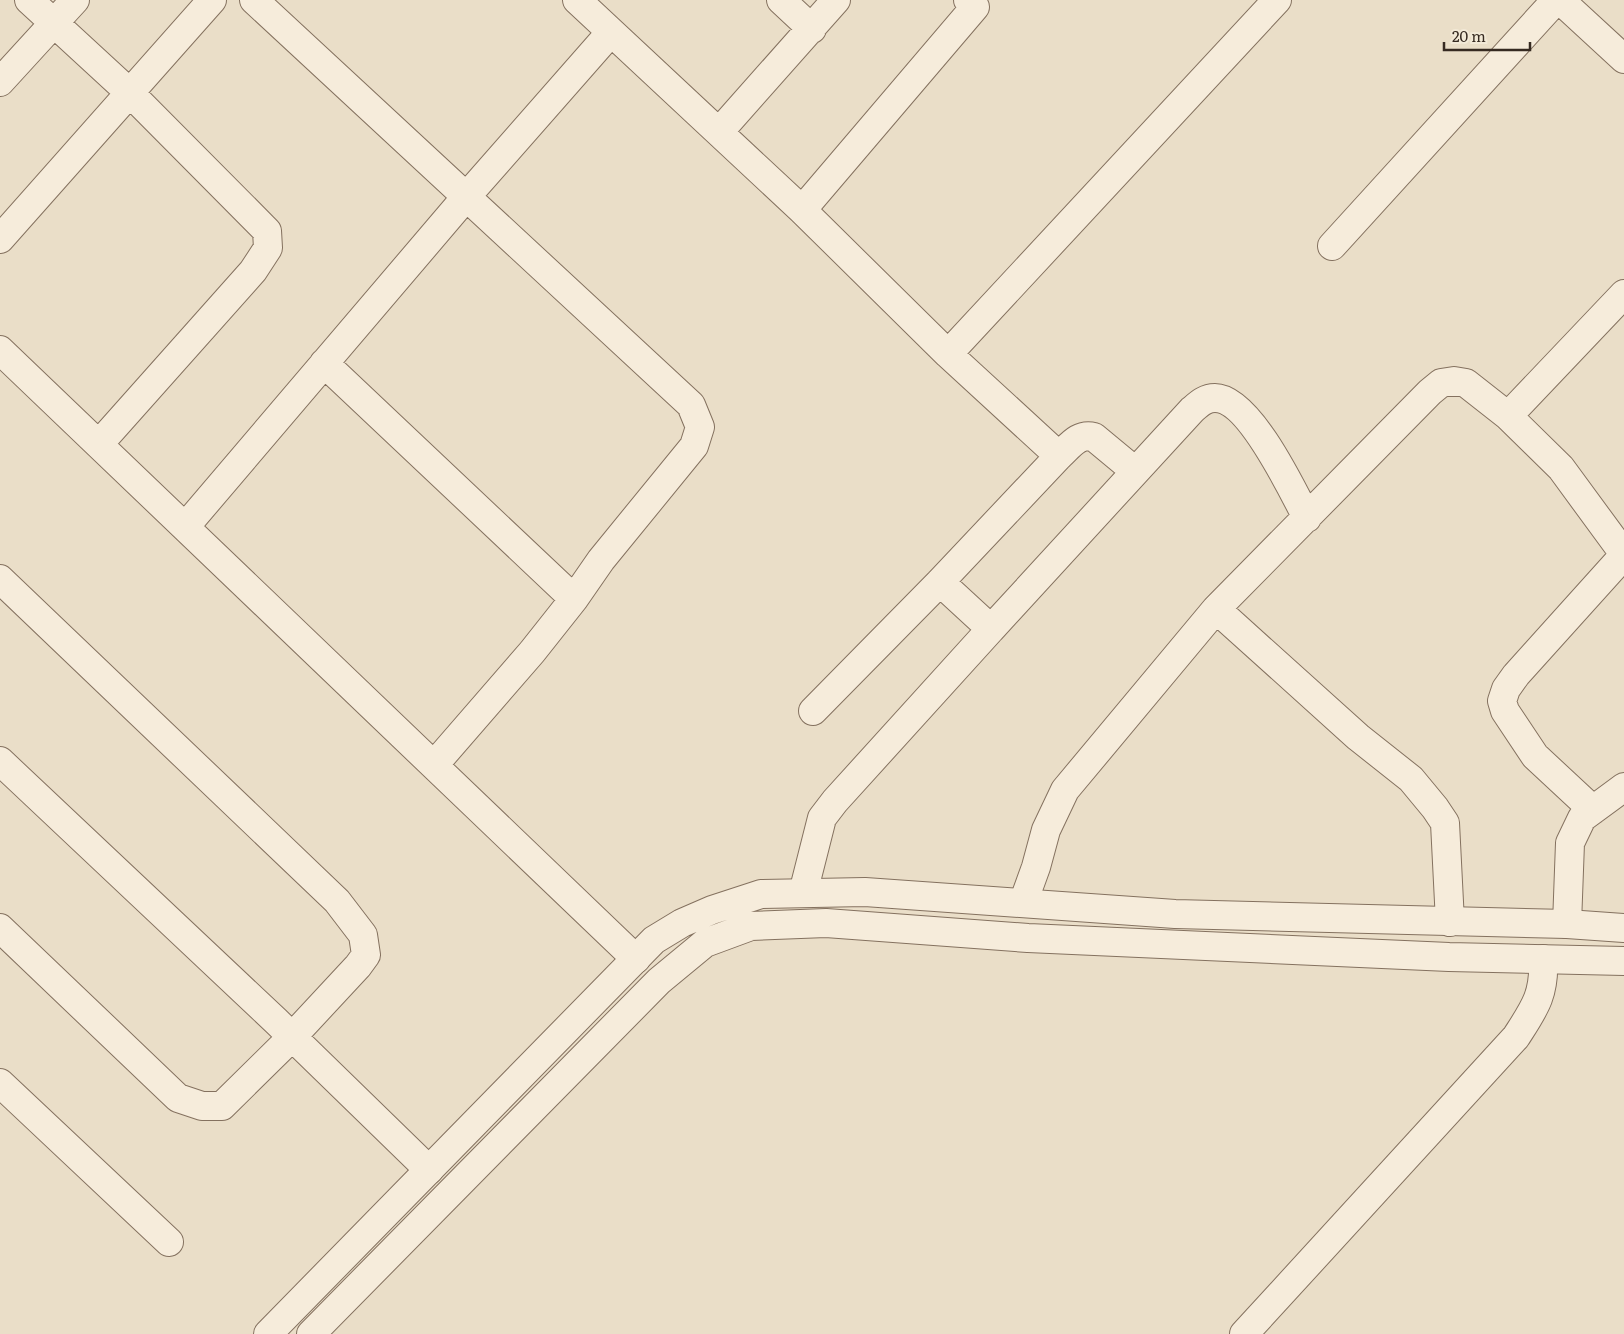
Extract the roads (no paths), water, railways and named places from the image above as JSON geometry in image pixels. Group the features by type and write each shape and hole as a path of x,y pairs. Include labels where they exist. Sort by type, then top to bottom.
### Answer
{"street":[{"path":"29,0 130,93 267,231 268,248 253,271 99,444"},
{"path":"0,82 75,0"},
{"path":"0,240 212,0"},
{"path":"254,0 691,405 700,427 694,446 601,560 574,599 532,652 434,765"},
{"path":"577,0 802,210 948,354 1059,456"},
{"path":"781,0 812,29"},
{"path":"719,132 836,0"},
{"path":"948,354 1277,0"},
{"path":"1332,246 1558,0 1624,59"},
{"path":"802,210 975,2"},
{"path":"185,526 466,197 611,32"},
{"path":"1508,416 1624,294"},
{"path":"0,350 636,959"},
{"path":"324,363 574,599"},
{"path":"1023,903 1036,867 1046,830 1065,790 1216,609 1441,383 1454,381 1466,383 1508,416 1561,468 1624,554 1516,675 1506,689 1502,701 1504,711 1535,756 1593,810"},
{"path":"804,893 822,818 835,801 1135,471 1192,410 1205,399 1217,398 1229,402 1258,430 1289,482 1307,518"},
{"path":"814,711 1059,456 1080,437 1086,435 1094,436 1135,471"},
{"path":"0,579 337,901 363,935 366,955 292,1037 222,1106 202,1106 178,1098 0,928"},
{"path":"940,582 991,629"},
{"path":"1216,609 1358,737 1411,780 1435,808 1445,823 1450,922"},
{"path":"0,761 292,1037 429,1170"},
{"path":"1567,924 1570,843 1582,818 1624,787"},
{"path":"268,1334 654,940 682,923 712,910 761,894 865,892 1175,914 1567,924 1624,928"},
{"path":"311,1334 659,981 705,943 751,926 826,923 1028,938 1440,957 1624,961"},
{"path":"1244,1334 1516,1037 1537,1004 1544,974 1543,959"},
{"path":"0,1083 169,1242"}]}
